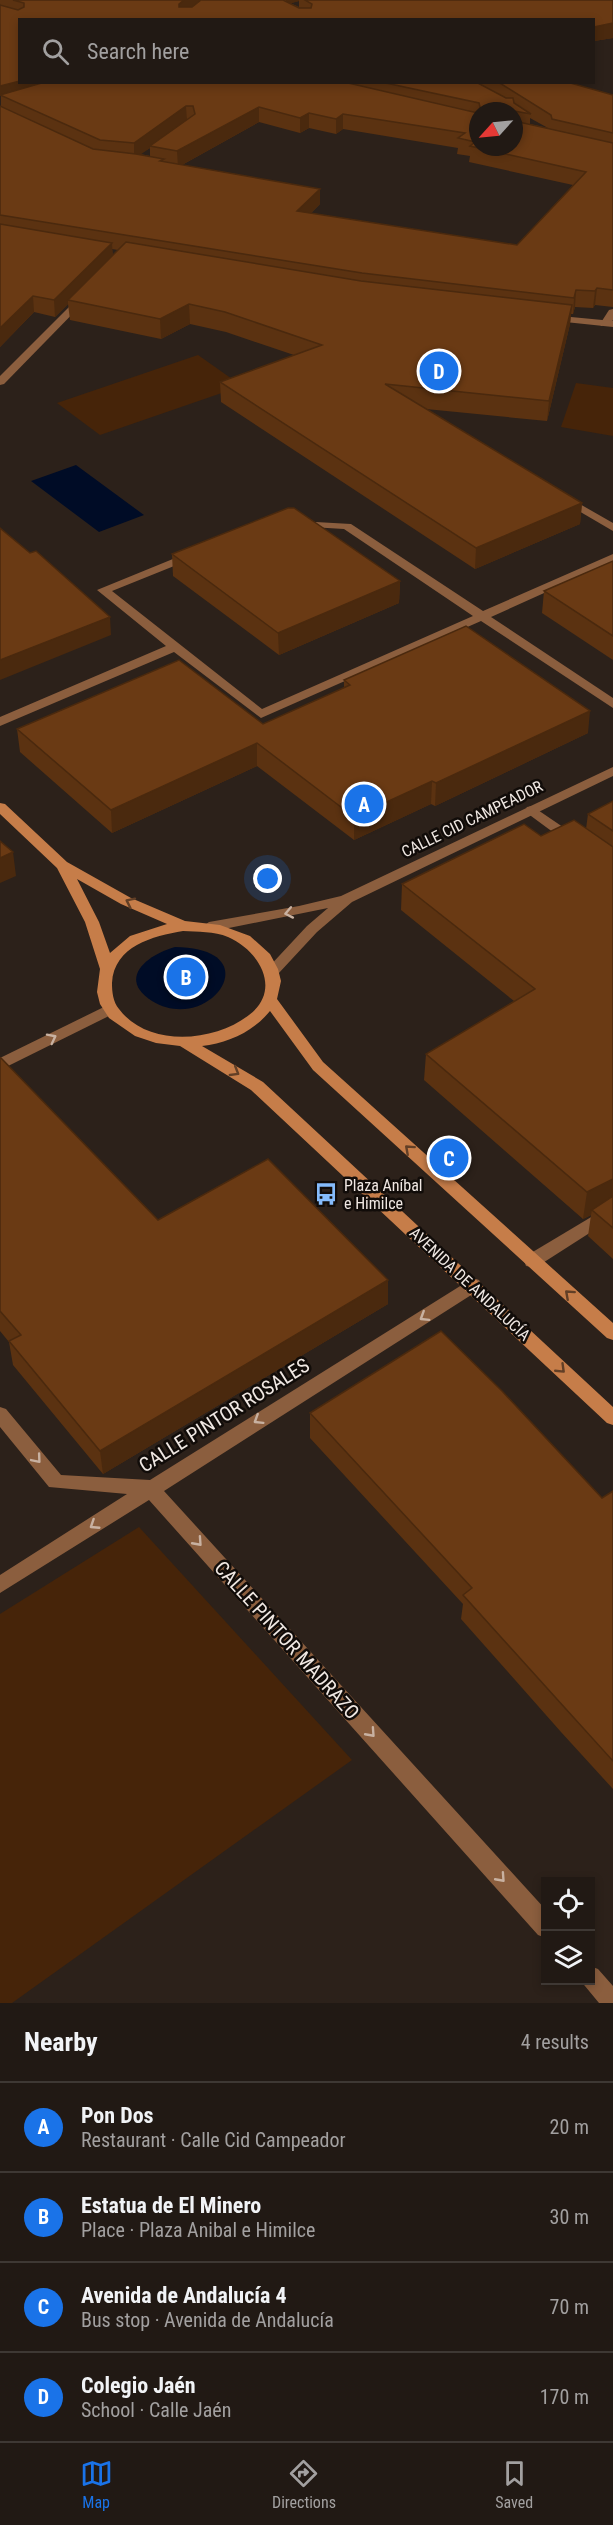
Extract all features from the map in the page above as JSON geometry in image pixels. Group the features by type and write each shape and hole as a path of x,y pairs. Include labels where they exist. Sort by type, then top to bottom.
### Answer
{"main road":[{"path":"0,807 62,865 126,901 183,926"},
{"path":"62,865 92,922 108,968"},
{"path":"183,926 209,927 233,933 253,944 266,956 273,970 274,985 270,1000 257,1017 237,1030 212,1039 184,1042 140,1033 123,1022 110,1009 103,991 108,968 116,954 134,940 157,931 183,926"},
{"path":"270,1000 318,1066 613,1334"},
{"name":"AVENIDA DE ANDALUCÍA","path":"184,1042 257,1086 613,1418"}],"street":[{"path":"0,382 92,289"},
{"path":"538,317 609,324 613,312"},
{"path":"555,493 613,528"},
{"path":"282,524 347,526 613,704"},
{"path":"197,553 103,590 261,714 613,558"},
{"path":"0,722 175,647"},
{"name":"CALLE CID CAMPEADOR","path":"209,927 299,911 346,899 613,771"},
{"path":"532,810 586,849"},
{"name":"CALLE CID CAMPEADOR","path":"273,970 346,899"},
{"path":"0,1065 110,1009"},
{"path":"532,1261 613,1210"},
{"name":"CALLE PINTOR ROSALES","path":"0,1585 473,1285"},
{"path":"0,1414 56,1482 150,1488"},
{"name":"CALLE PINTOR MADRAZO","path":"150,1488 541,1921"},
{"path":"595,1982 613,2002"}],"shaded area":[{"path":"198,355 242,386 100,435 57,403"},
{"path":"576,383 613,388 613,436 561,427"},
{"path":"139,1527 352,1760 12,2003 0,2003 0,1614"}],"water":[{"path":"76,465 144,515 99,532 31,481"},
{"path":"175,947 204,951 220,961 225,974 221,988 210,1000 193,1007 173,1009 152,1001 142,992 137,984 140,968 155,955"}],"building":[{"path":"13,0 184,0 179,7 192,7 201,0 283,0 299,8 311,8 312,4 305,0 613,0 613,23 595,27 595,18 18,18 18,82 0,86 0,5 18,10 24,7 24,3"},
{"path":"38,84 353,84 469,111 469,141 458,138 465,133 343,114 336,119 309,113 300,118 259,107 177,151 150,146 195,114 193,106 186,106 134,143 100,140 0,95"},
{"path":"390,84 480,84 506,98 513,98 514,102 474,102"},
{"path":"501,84 574,84 613,95 613,133 552,119 551,115"},
{"path":"0,106 93,149 136,154 164,159 160,161 320,189 297,211 517,245 586,172 515,156 523,156 523,123 613,143 613,290 597,288 595,291 576,290 574,298 362,273 0,215"},
{"path":"0,224 112,243 54,300 33,296 0,328"},
{"path":"126,242 361,281 572,305 549,401 385,384 582,503 476,548 220,382 322,345 225,312 189,304 160,319 68,300"},
{"path":"288,508 294,508 400,581 278,633 172,554"},
{"path":"0,528 30,553 36,551 110,617 0,660"},
{"path":"613,561 613,636 544,591"},
{"path":"466,626 590,711 436,783 432,781 354,817 257,743 111,810 17,729 179,660 263,724 350,685 344,680"},
{"path":"613,801 613,831 588,814"},
{"path":"574,820 613,847 613,1179 587,1192 426,1054 535,989 402,884 524,824 541,836"},
{"path":"0,841 13,852 0,858"},
{"path":"0,1058 158,1220 268,1159 388,1280 100,1451 9,1341 21,1335 0,1311"},
{"path":"613,1196 613,1228 592,1210"},
{"path":"441,1331 502,1391 602,1498 613,1491 613,1761 463,1595 472,1588 310,1413"}],"place":[{"name":"Colegio Jaén","path":"439,371"},
{"name":"Pon Dos","path":"364,804"},
{"name":"Estatua de El Minero","path":"186,977"},
{"name":"Avenida de Andalucía 4","path":"449,1158"},
{"name":"Plaza Aníbal e Himilce","path":"326,1194"}]}
